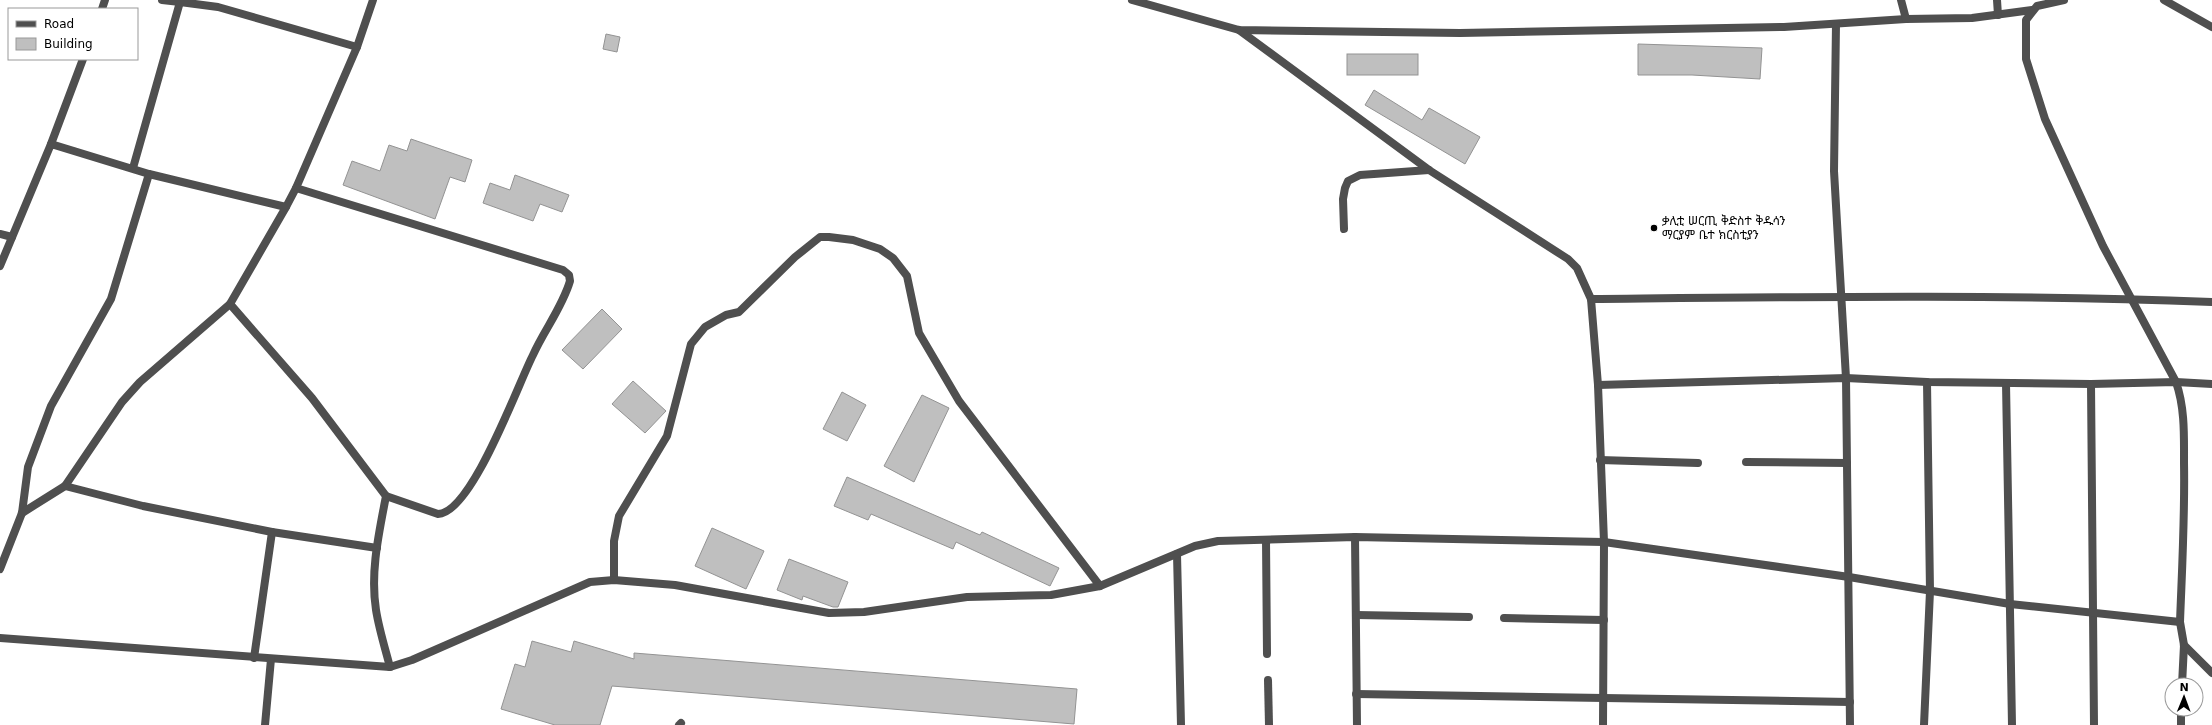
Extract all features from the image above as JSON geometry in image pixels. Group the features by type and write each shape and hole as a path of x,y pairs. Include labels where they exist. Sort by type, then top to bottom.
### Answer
{"street":[{"path":"162,0 218,7 357,47"},
{"path":"22,513 65,486 122,402 140,382 230,304 296,188 357,47 373,0"},
{"path":"1132,0 1239,30 1460,33 1623,31 1836,24 1998,15 2032,10"},
{"path":"1901,0 1906,19"},
{"path":"1997,0 1998,15"},
{"path":"2064,0 2037,6 2032,10 2026,20 2026,59 2045,118 2103,246 2176,382 2184,419 2185,482 2180,622 2184,644 2182,677"},
{"path":"2164,0 2212,27"},
{"path":"133,168 180,2"},
{"path":"1836,24 1834,171 1846,378 1850,725"},
{"path":"1239,30 1429,170 1568,259 1577,268 1591,299 1598,385 1604,542 1603,725"},
{"path":"0,266 51,144 83,60"},
{"path":"51,144 149,174 286,207"},
{"path":"1344,229 1343,199 1348,181 1360,175 1429,170"},
{"path":"0,569 22,513 28,467 61,386 110,299 149,174"},
{"path":"230,304 312,398 386,496 438,514 444,513 454,506 486,460 533,354 568,289 570,281 568,275 563,270 296,188"},
{"path":"0,234 12,237"},
{"path":"614,580 614,541 619,516 667,436 691,344 705,327 726,315 739,312 795,257 820,237 829,236 853,240 880,249 893,258 907,276 919,333 959,401 1100,586"},
{"path":"1591,299 1841,296 2131,299 2212,302"},
{"path":"1598,385 1846,378 1927,382 2092,384 2176,382 2212,384"},
{"path":"1924,725 1930,591 1927,382"},
{"path":"2006,383 2012,725"},
{"path":"2092,384 2094,725"},
{"path":"1600,460 1698,463"},
{"path":"1746,462 1847,463"},
{"path":"65,486 143,506 272,532 377,548"},
{"path":"386,496 377,548 374,588 376,610 390,667"},
{"path":"254,658 272,532"},
{"path":"0,638 390,667 412,660 590,582 614,580 675,585 829,613 864,612 967,598 1051,595 1100,586 1195,546 1218,541 1355,536 1604,542 1849,577 2010,604 2180,622"},
{"path":"1355,536 1357,725"},
{"path":"1266,540 1267,654"},
{"path":"1176,554 1182,725"},
{"path":"1356,615 1469,617"},
{"path":"1504,618 1604,620"},
{"path":"2184,644 2212,673"},
{"path":"265,725 271,659"},
{"path":"1268,680 1269,725"},
{"path":"1356,694 1850,702"}],"building":[{"path":"606,34 620,37 617,52 603,49"},
{"path":"1638,44 1762,48 1760,79 1692,75 1638,75"},
{"path":"1347,54 1418,54 1418,75 1347,75"},
{"path":"1374,90 1422,120 1429,108 1480,137 1465,164 1365,105"},
{"path":"411,139 472,160 465,182 450,177 435,219 343,185 352,161 380,171 389,145 407,151"},
{"path":"515,175 569,195 562,212 540,204 533,221 483,203 490,183 510,190"},
{"path":"602,309 622,329 583,369 562,350"},
{"path":"633,381 666,411 645,433 612,404"},
{"path":"842,392 866,405 847,441 823,429"},
{"path":"922,395 949,408 914,482 884,466"},
{"path":"847,477 980,535 982,532 1059,568 1050,586 956,542 953,549 871,514 868,520 834,506"},
{"path":"712,528 764,551 746,589 695,566"},
{"path":"789,559 848,582 838,607 833,607 803,596 802,600 777,590"},
{"path":"532,641 571,652 574,641 634,659 634,653 1077,689 1074,724 612,686 600,725 555,725 501,709 515,664 525,667"}],"place":[{"name":"ቃሊቲ ሠርጢ ቅድስተ ቅዱሳን ማርያም ቤተ ክርስቲያን","path":"1654,228"}]}
